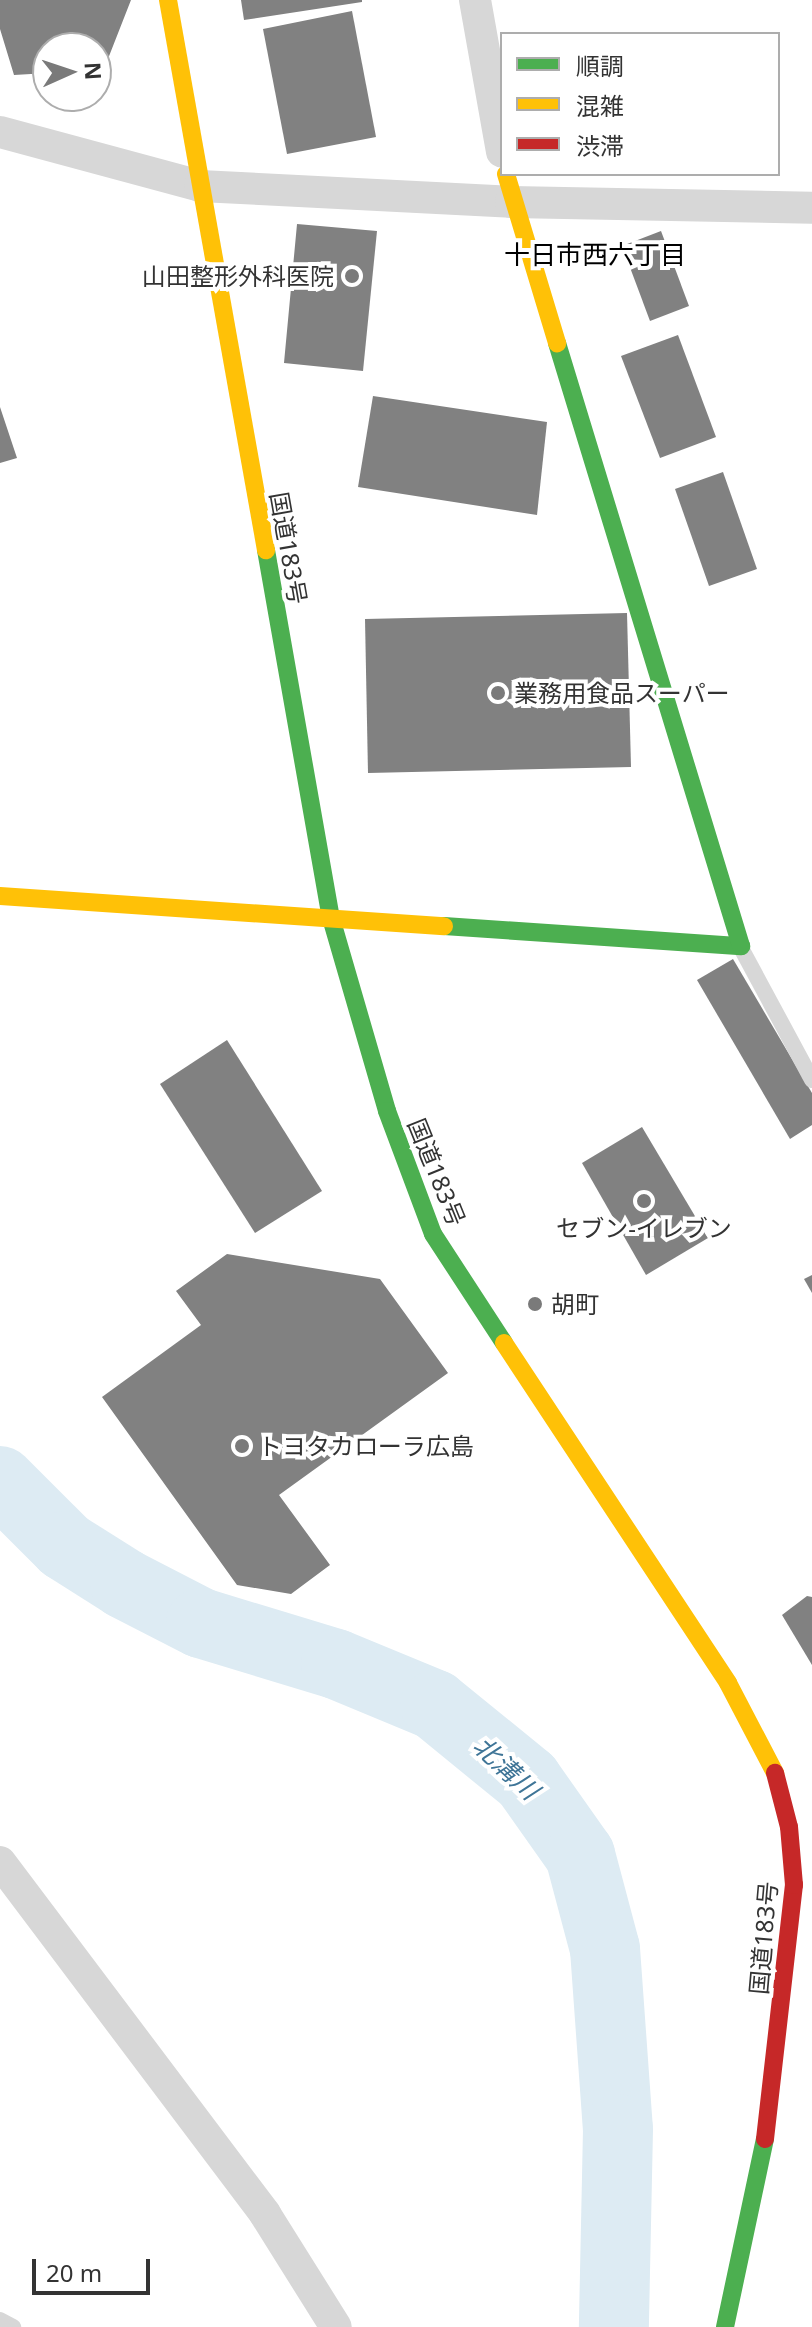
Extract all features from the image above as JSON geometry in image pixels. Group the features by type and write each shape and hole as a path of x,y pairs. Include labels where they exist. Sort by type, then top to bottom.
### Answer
{"main road":[{"name":"国道183号","path":"168,0 331,918 387,1111 433,1234 728,1683 772,1763 789,1827 794,1885 772,2106 725,2327"},
{"path":"0,896 741,946 508,188"},
{"path":"794,1885 812,1895"}],"street":[{"path":"475,0 500,141"},
{"path":"0,132 200,186 508,188 812,208"},
{"path":"0,1862 265,2214 336,2327"}],"lane":[{"path":"741,946 812,1080"},
{"path":"0,2320 13,2327"}],"building":[{"path":"0,0 131,0 112,49 112,32 32,32 32,74 14,75 0,29"},
{"path":"241,0 362,0 362,2 244,20"},
{"path":"352,11 376,137 287,154 263,29"},
{"path":"297,224 377,231 363,371 284,363"},
{"path":"661,231 689,306 650,321 622,246"},
{"path":"678,335 716,437 660,458 621,356"},
{"path":"373,396 547,422 537,515 358,487"},
{"path":"0,407 17,458 0,463"},
{"path":"723,472 757,569 709,586 675,489"},
{"path":"627,613 631,767 368,773 365,619"},
{"path":"733,959 812,1093 812,1125 790,1139 697,980"},
{"path":"227,1040 322,1191 255,1233 160,1084"},
{"path":"642,1127 708,1238 646,1275 582,1163"},
{"name":"トヨタカローラ広島","path":"227,1254 380,1279 448,1373 279,1495 330,1565 291,1594 237,1585 102,1397 201,1325 176,1291"},
{"path":"812,1275 812,1293 804,1279"},
{"path":"807,1596 812,1597 812,1665 782,1615"}],"waterway":[{"name":"北溝川","path":"0,1481 65,1546 125,1584 201,1623 336,1664 435,1705 527,1780 580,1855 605,1949 618,2129 614,2327"}],"traffic: fast":[{"path":"444,926 741,946 557,343"},
{"path":"266,550 331,918 387,1111 433,1234 504,1343"},
{"path":"725,2327 765,2139"}],"traffic: slow":[{"path":"168,0 266,550"},
{"path":"507,176 557,343"},
{"path":"0,896 444,926"},
{"path":"504,1343 728,1683 775,1773"}],"traffic: jam":[{"path":"765,2139 794,1885 789,1827 775,1773"}],"place":[{"name":"山田整形外科医院","path":"352,276"},
{"name":"業務用食品スーパー","path":"498,693"},
{"name":"セブン-イレブン","path":"644,1201"},
{"name":"胡町","path":"535,1304"},
{"name":"トヨタカローラ広島","path":"242,1446"}],"district":[{"name":"十日市西六丁目","path":"595,255"}]}
